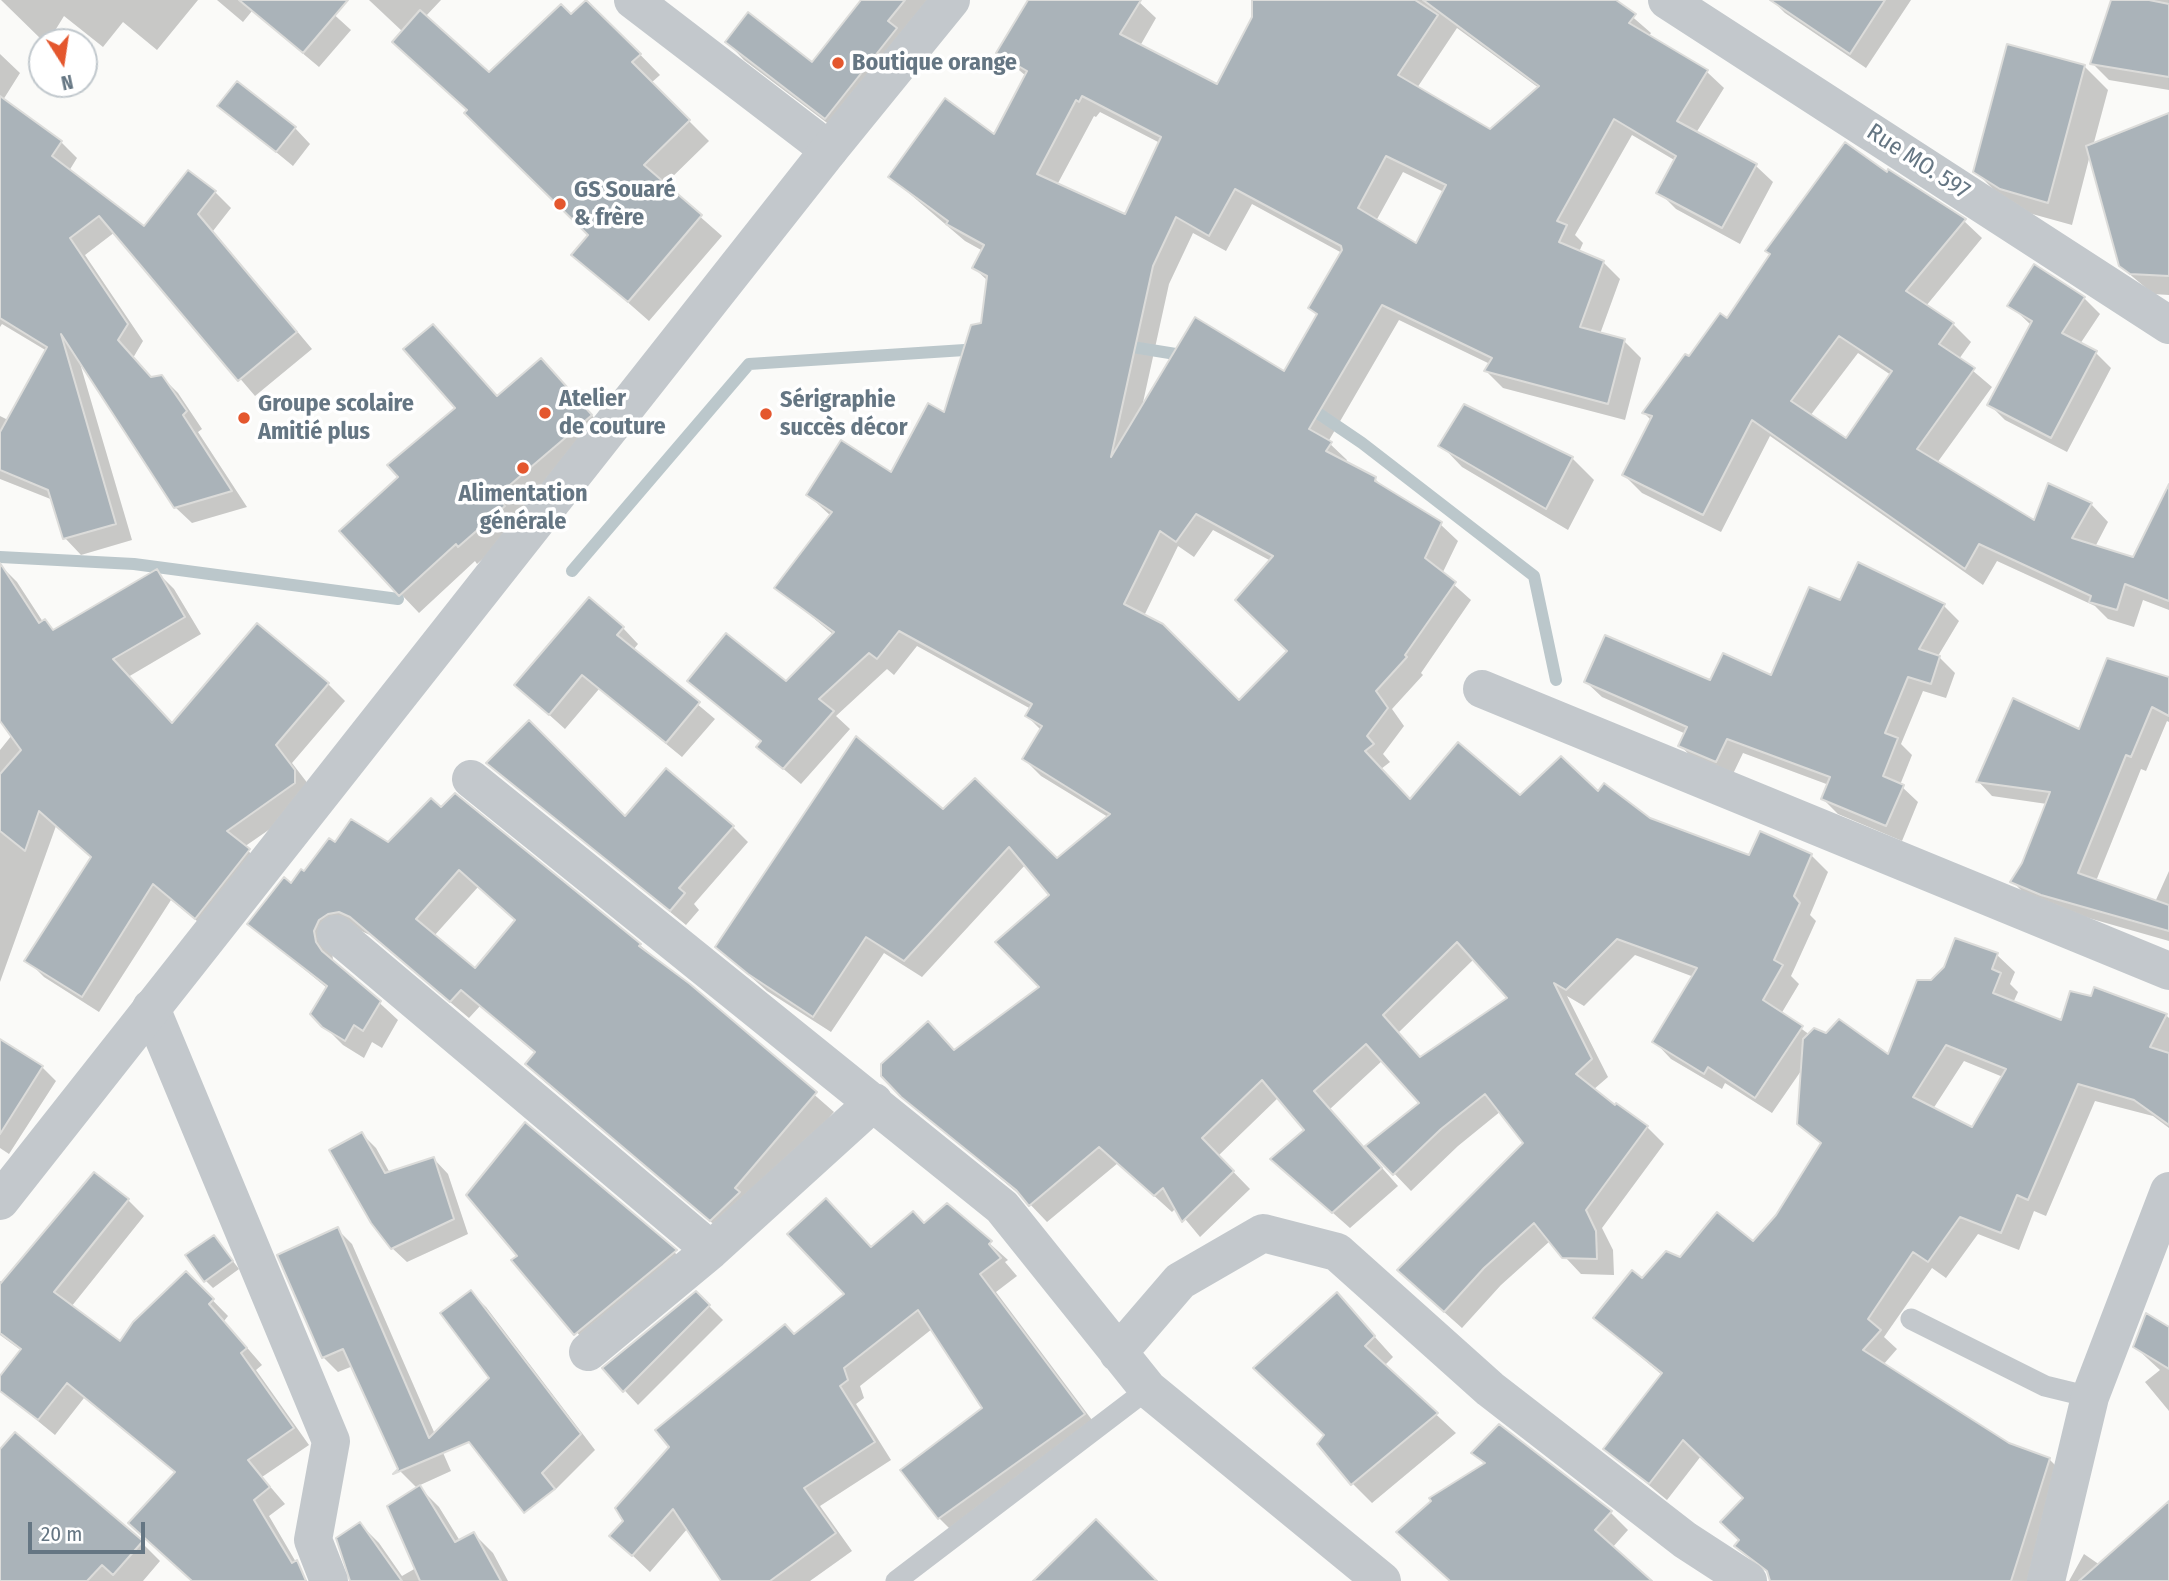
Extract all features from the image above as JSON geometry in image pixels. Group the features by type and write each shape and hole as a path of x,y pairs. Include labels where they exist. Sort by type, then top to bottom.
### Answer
{"street":[{"path":"633,0 829,150"},
{"path":"0,1201 829,150 951,0"},
{"name":"Rue MO. 597","path":"1667,0 2169,324"},
{"path":"1482,689 2169,971"},
{"path":"471,779 1002,1207 1148,1389 1382,1581"},
{"path":"336,934 711,1250"},
{"path":"151,1008 331,1441 313,1540 329,1581"},
{"path":"588,1352 711,1250 874,1102"},
{"path":"2046,1581 2090,1398 2169,1191"},
{"path":"1118,1353 1181,1281 1262,1233 1337,1252 1490,1389 1685,1540 1748,1581"}],"lane":[{"path":"1911,1319 2045,1386 2090,1398"},
{"path":"896,1581 1148,1389"}],"building":[{"path":"239,0 348,0 303,53"},
{"path":"586,0 641,54 632,62 690,120 644,165 702,215 628,302 571,255 588,235 464,113 467,110 392,42 420,10 489,72 561,4 571,14"},
{"path":"861,0 905,0 888,21 897,28 825,119 725,42 748,12 812,62"},
{"path":"1028,0 1141,0 1120,34 1217,84 1252,17 1252,0 1415,0 1438,15 1398,75 1490,129 1539,86 1423,0 1616,0 1636,14 1629,23 1708,70 1677,121 1757,164 1722,228 1656,193 1676,156 1614,119 1557,221 1567,225 1559,242 1604,261 1580,327 1625,339 1608,404 1484,371 1492,358 1382,305 1309,429 1332,442 1326,451 1376,477 1375,481 1442,522 1425,558 1456,582 1405,655 1407,657 1376,691 1388,708 1367,736 1374,744 1365,751 1410,799 1458,742 1520,795 1561,756 1598,791 1604,783 1650,818 1749,855 1760,831 1812,854 1794,896 1800,903 1774,960 1783,965 1763,1000 1803,1026 1755,1098 1708,1067 1704,1074 1652,1042 1697,968 1617,939 1566,990 1554,983 1592,1059 1576,1074 1615,1105 1616,1103 1648,1126 1586,1210 1596,1231 1597,1259 1562,1258 1534,1223 1484,1268 1444,1312 1397,1270 1523,1143 1485,1094 1441,1129 1393,1175 1365,1146 1419,1103 1366,1044 1314,1091 1382,1168 1332,1213 1270,1159 1304,1130 1262,1080 1202,1138 1234,1171 1182,1222 1163,1188 1154,1196 1099,1147 1029,1206 1016,1190 901,1097 881,1076 881,1064 928,1021 954,1050 1039,987 995,942 1049,895 1009,847 904,961 866,937 813,1017 748,974 715,947 856,736 943,809 975,778 1057,858 1110,814 1022,759 1042,726 1025,716 1032,704 899,631 877,659 869,653 819,699 834,711 783,769 756,747 761,741 687,681 726,633 786,681 834,632 774,588 832,512 806,495 841,440 891,472 928,403 944,412 971,325 981,323 987,276 972,268 984,245 946,224 948,221 888,177 945,98 994,134 1027,71 996,53","holes":["1082,96 1161,137 1125,214 1037,174 1076,100 1079,102","1386,156 1446,185 1416,243 1358,208","1235,189 1341,246 1342,250 1308,308 1317,314 1284,371 1195,317 1111,457 1153,266 1176,217 1209,236","1196,514 1273,556 1235,600 1287,651 1239,700 1163,624 1124,604 1160,531 1176,542","1457,942 1507,998 1420,1057 1383,1015"]},
{"path":"1770,0 1885,0 1850,54"},
{"path":"2111,0 2149,0 2169,4 2169,77 2090,64"},
{"path":"2007,44 2085,65 2048,203 2000,189 1973,172"},
{"path":"237,81 296,127 276,152 217,106"},
{"path":"0,96 62,141 52,156 144,226 188,170 216,191 198,214 297,332 238,381 99,216 70,238 128,324 118,340 151,377 162,375 187,411 183,415 232,491 174,508 61,334 116,524 63,539 48,490 0,470 0,432 47,347 0,318"},
{"path":"2169,113 2169,276 2130,274 2119,266 2086,146"},
{"path":"1845,142 1887,172 1888,169 1966,219 1906,291 1954,323 1939,344 1975,368 1917,449 2034,520 2048,483 2092,503 2072,538 2133,557 2169,484 2169,601 2125,584 2117,610 2089,602 2091,596 1979,544 1965,569 1752,420 1703,515 1622,475 1652,416 1642,413 1685,354 1689,356 1720,313 1727,318 1770,254 1765,251","holes":["1839,336 1892,371 1846,438 1791,401"]},
{"path":"2034,264 2085,297 2062,333 2097,351 2051,438 1987,405 2032,321 2007,306"},
{"path":"433,324 497,396 541,358 592,415 497,496 505,506 458,547 456,544 399,596 339,531 398,477 387,465 455,408 403,349"},
{"path":"1464,404 1573,457 1546,509 1438,446"},
{"path":"1858,562 1945,604 1919,649 1940,656 1931,684 1908,677 1885,733 1898,738 1883,776 1904,785 1886,826 1821,799 1830,777 1727,739 1716,762 1678,746 1687,727 1584,682 1605,635 1710,680 1723,653 1771,675 1809,587 1840,600"},
{"path":"0,563 39,623 45,619 53,630 157,569 185,617 113,659 172,723 257,623 329,683 276,745 295,770 295,783 227,831 250,849 195,919 153,884 82,997 24,961 91,857 39,811 25,851 0,831 0,774 21,750 0,721"},
{"path":"589,597 624,627 617,635 700,702 666,743 582,675 549,715 514,685"},
{"path":"2107,658 2169,677 2169,716 2152,707 2131,757 2126,755 2078,873 2169,905 2169,931 2041,895 2010,882 2022,863 2050,792 1976,782 2013,698 2079,729"},
{"path":"529,720 625,816 666,768 734,826 679,888 685,893 670,911 486,763"},
{"path":"455,793 641,944 639,946 690,984 817,1092 735,1188 740,1192 710,1221 525,1064 535,1052 461,990 450,1002 350,917 339,912 328,914 319,920 314,931 316,942 322,951 381,1001 363,1031 354,1025 345,1041 322,1027 310,1014 327,986 247,924 284,877 291,883 301,869 304,871 329,838 335,842 351,819 388,842 431,798 441,807","holes":["459,870 515,920 475,968 416,919"]},
{"path":"1955,938 1998,953 1992,969 2001,973 1993,993 2061,1020 2070,991 2091,996 2094,987 2167,1014 2150,1047 2169,1053 2169,1125 2134,1100 2078,1084 2028,1200 2017,1195 2001,1233 1960,1217 1928,1262 1913,1252 1868,1319 1881,1330 1863,1350 2009,1443 2050,1458 2011,1581 1770,1581 1767,1571 1734,1546 1739,1540 1720,1522 1743,1498 1683,1440 1649,1484 1603,1449 1662,1373 1593,1318 1632,1270 1642,1278 1666,1251 1680,1257 1717,1212 1753,1241 1776,1215 1821,1143 1797,1124 1803,1039 1814,1028 1826,1033 1839,1019 1888,1054 1917,980 1931,980 1944,967","holes":["1946,1045 2006,1069 1972,1127 1913,1097"]},
{"path":"0,1039 43,1066 0,1134"},
{"path":"525,1122 677,1250 574,1335 511,1260 517,1256 466,1195"},
{"path":"362,1132 385,1173 434,1157 454,1219 391,1249 371,1223 329,1150"},
{"path":"94,1172 129,1199 54,1292 120,1341 133,1322 186,1271 214,1299 209,1304 247,1348 241,1353 294,1428 248,1460 270,1487 254,1500 292,1563 297,1560 306,1581 192,1581 128,1523 175,1472 67,1383 38,1420 0,1391 0,1376 21,1349 0,1333 0,1284"},
{"path":"826,1198 871,1247 913,1211 924,1223 947,1203 992,1241 989,1244 1001,1258 980,1274 1085,1414 938,1519 900,1470 982,1408 918,1310 844,1368 848,1380 840,1386 875,1442 804,1488 836,1533 770,1581 721,1581 673,1509 632,1556 609,1536 623,1521 615,1508 669,1447 655,1430 785,1324 794,1334 844,1294 787,1234"},
{"path":"338,1227 429,1438 489,1378 440,1313 471,1290 581,1434 542,1473 555,1489 524,1513 469,1442 393,1474 398,1469 343,1349 322,1358 277,1255"},
{"path":"214,1235 233,1261 204,1282 185,1255"},
{"path":"696,1291 710,1305 623,1392 602,1368"},
{"path":"1337,1292 1375,1336 1365,1346 1438,1413 1351,1485 1317,1444 1324,1435 1253,1368"},
{"path":"2146,1313 2169,1327 2169,1369 2133,1347"},
{"path":"1499,1424 1612,1511 1595,1530 1652,1581 1450,1581 1396,1532 1431,1501 1429,1498 1485,1463 1471,1453"},
{"path":"15,1432 143,1541 113,1575 102,1565 87,1581 0,1581 0,1449"},
{"path":"420,1485 455,1542 474,1532 501,1581 420,1581 387,1506"},
{"path":"2169,1501 2169,1581 2079,1581"},
{"path":"1096,1519 1157,1581 1033,1581"},
{"path":"360,1522 402,1581 350,1581 336,1538"}],"waterway":[{"path":"1120,345 1188,356"},
{"path":"572,571 749,364 980,349"},
{"path":"1306,405 1362,443 1534,576 1556,680"},
{"path":"0,557 134,564 398,599"}],"place":[{"name":"Boutique orange","path":"838,63"},
{"name":"GS Souaré & frère","path":"560,204"},
{"name":"Atelier de couture","path":"545,413"},
{"name":"Sérigraphie succès décor","path":"766,414"},
{"name":"Groupe scolaire Amitié plus","path":"244,418"},
{"name":"Alimentation générale","path":"523,468"}]}
